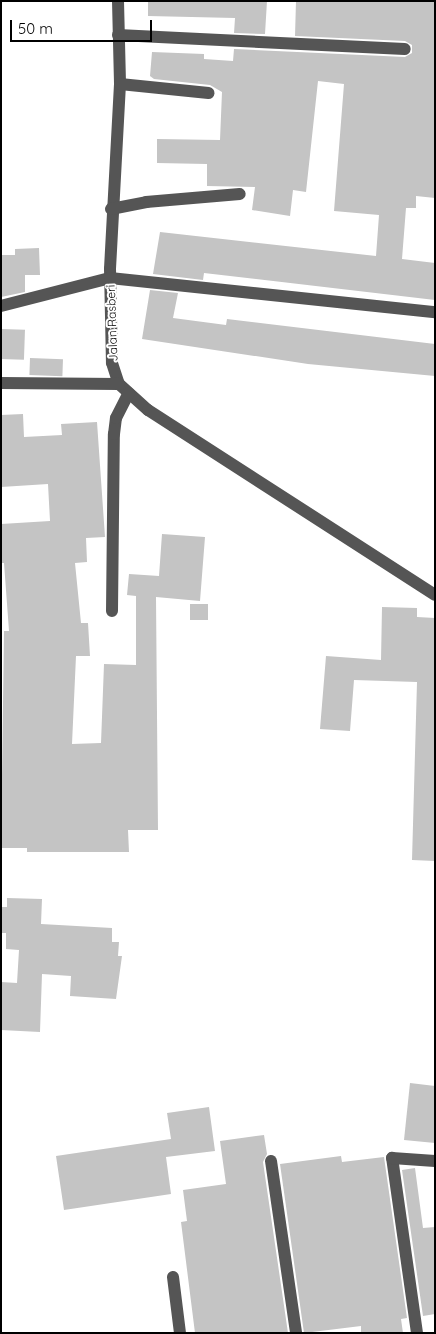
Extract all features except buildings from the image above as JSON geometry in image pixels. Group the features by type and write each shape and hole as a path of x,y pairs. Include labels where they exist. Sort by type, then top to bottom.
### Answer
{"street":[{"name":"Jalan Rasberi","path":"118,1 120,84 112,209 110,278 112,363 119,384"},
{"path":"118,35 404,49"},
{"path":"120,84 209,93"},
{"path":"112,209 146,202 240,194"},
{"path":"1,306 110,278 435,312"},
{"path":"1,383 119,384 148,410 435,595"},
{"path":"112,611 114,434 116,418 129,393"},
{"path":"417,1333 392,1158 435,1161"},
{"path":"271,1161 296,1333"},
{"path":"173,1277 180,1333"}]}
